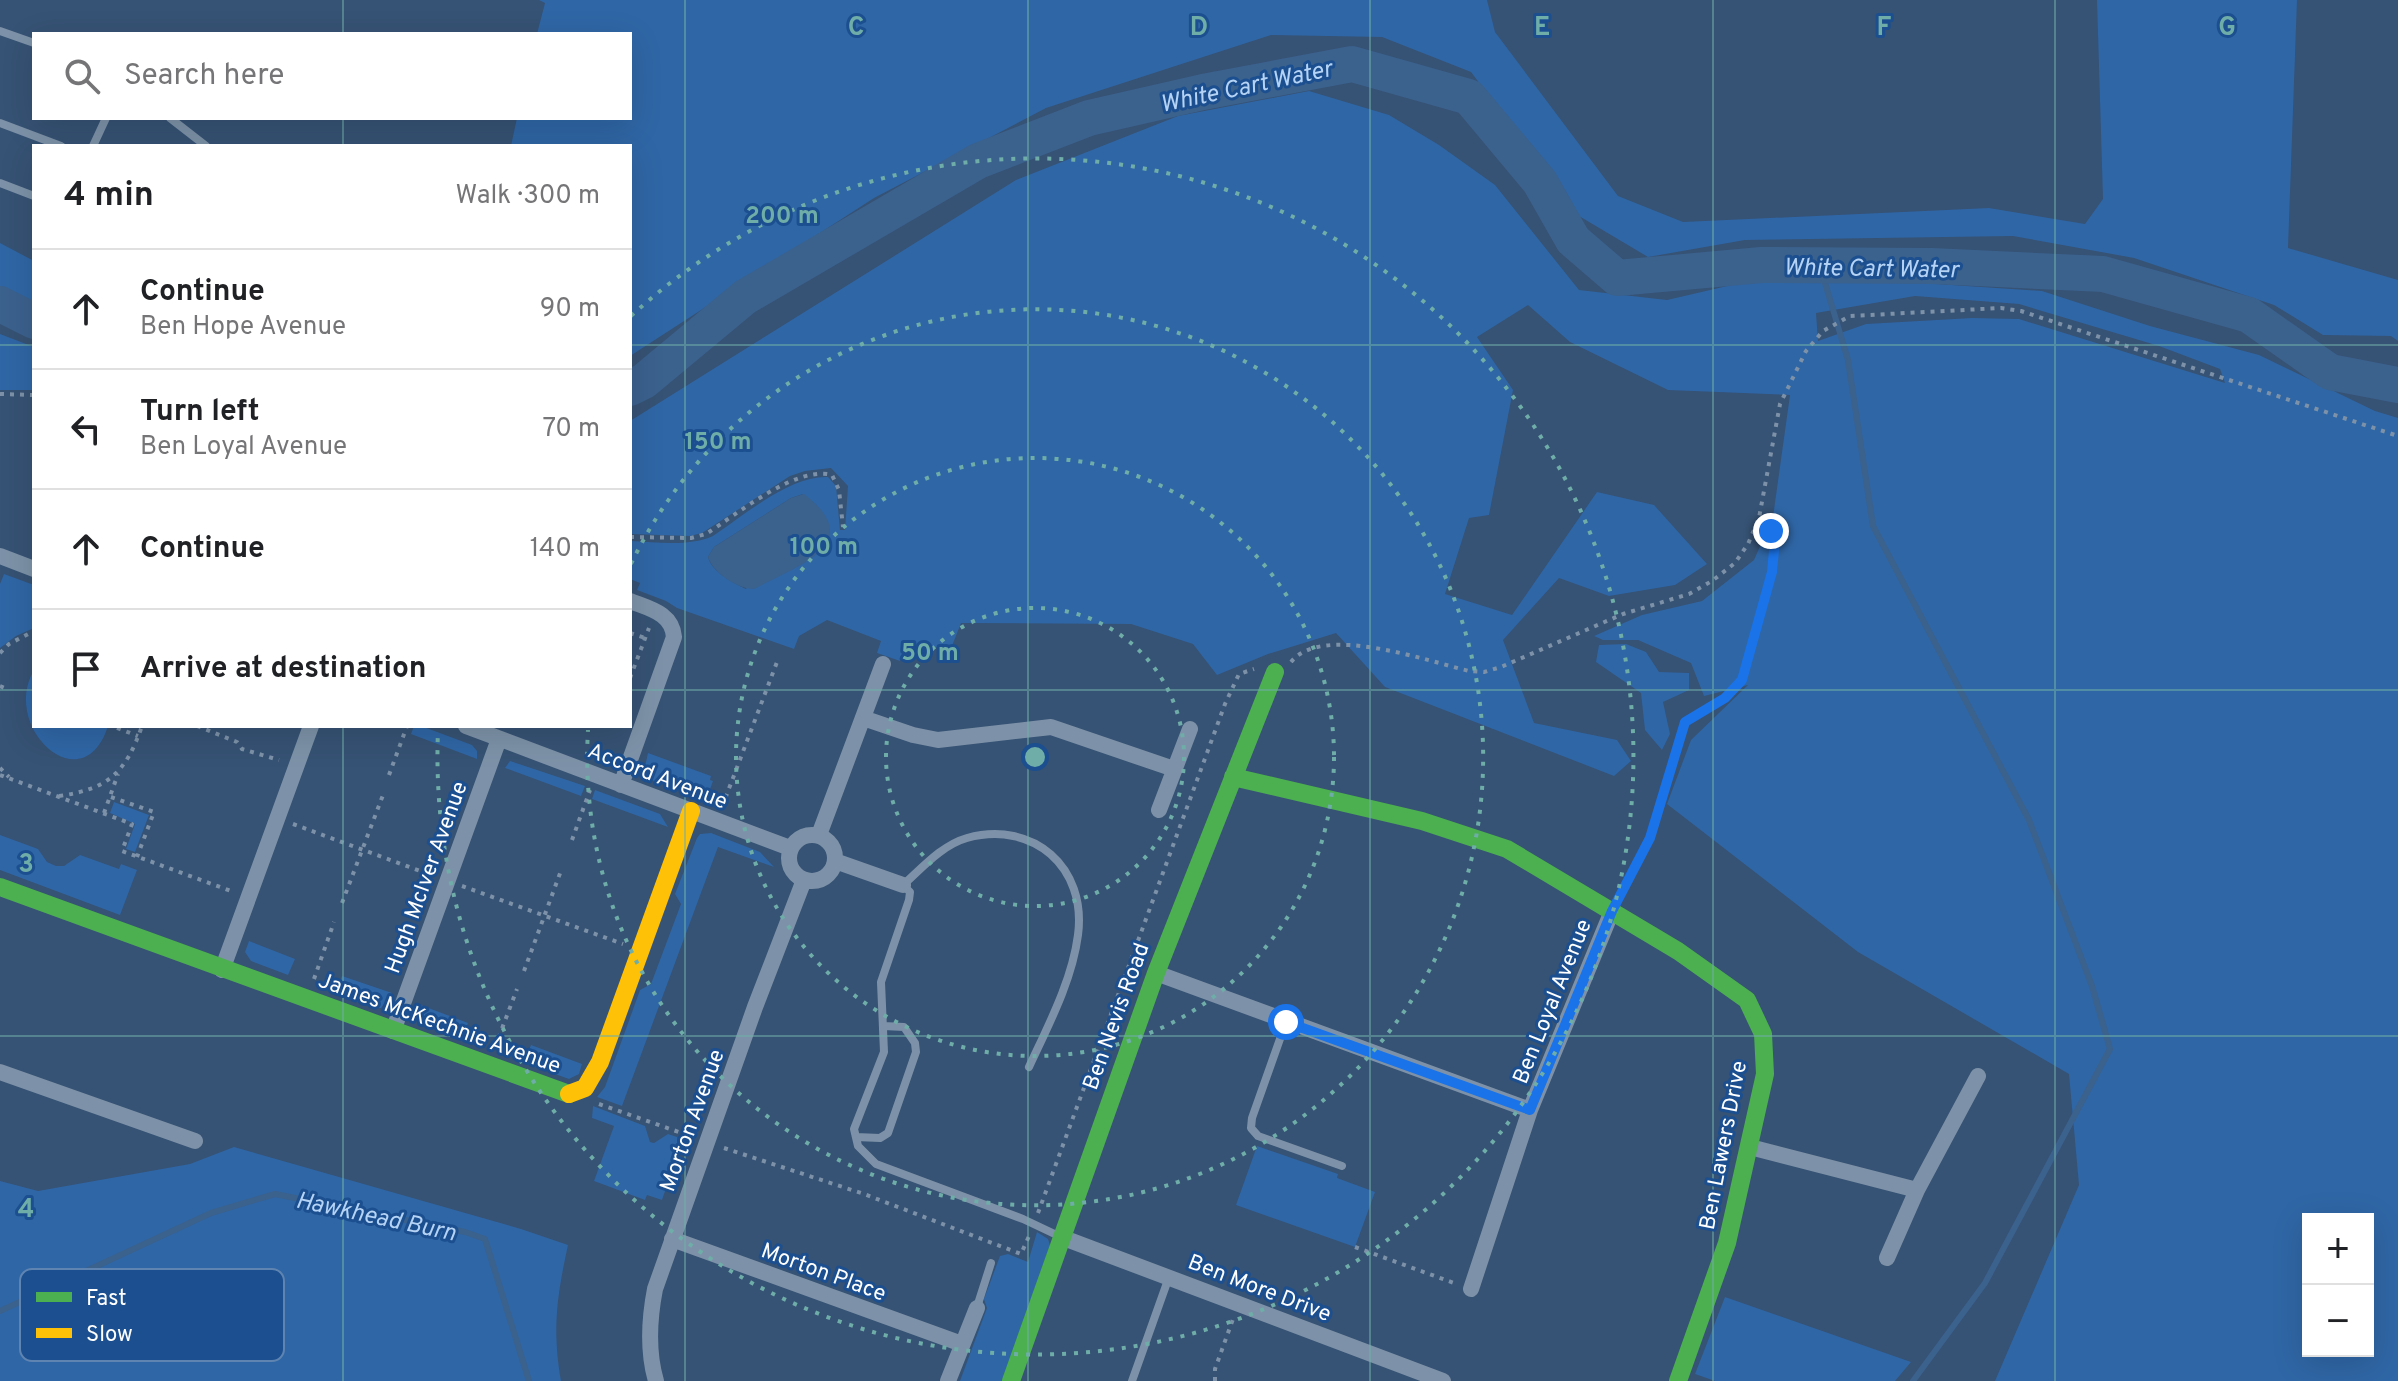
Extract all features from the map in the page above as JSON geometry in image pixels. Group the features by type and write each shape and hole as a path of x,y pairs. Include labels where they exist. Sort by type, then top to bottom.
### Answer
{"street":[{"path":"0,556 32,568"},
{"path":"621,785 674,637 673,626 667,618 632,602"},
{"path":"819,835 883,664"},
{"name":"Ben Nevis Road","path":"1011,1381 1156,973 1275,672"},
{"path":"863,718 938,740 1051,727 1174,769"},
{"path":"222,970 310,728"},
{"name":"Accord Avenue","path":"471,728 790,848"},
{"path":"1159,810 1190,729"},
{"name":"Hugh McIver Avenue","path":"393,1031 499,739"},
{"name":"Ben Lawers Drive","path":"1233,777 1422,821 1507,849 1678,951 1747,1000 1763,1034 1765,1074 1727,1243 1678,1381"},
{"name":"James McKechnie Avenue","path":"0,887 570,1094 585,1088 600,1062 691,811"},
{"path":"806,835 819,835 833,848 835,861 828,875 820,880 804,880 797,876 789,863 790,848 806,835"},
{"path":"835,861 903,885"},
{"name":"Morton Avenue","path":"656,1381 651,1365 649,1321 655,1289 804,880"},
{"name":"Ben Loyal Avenue","path":"1471,1289 1530,1110 1612,911"},
{"path":"1156,973 1530,1110"},
{"path":"0,1072 195,1141"},
{"path":"1887,1258 1917,1190 1978,1076"},
{"path":"1750,1147 1917,1190"},
{"name":"Ben More Drive","path":"1061,1237 1443,1381"},
{"name":"Morton Place","path":"672,1239 962,1344"},
{"path":"948,1381 977,1308"}],"lane":[{"path":"0,31 32,42"},
{"path":"94,144 105,120"},
{"path":"173,120 203,144"},
{"path":"0,123 56,144"},
{"path":"0,183 32,195"},
{"path":"1029,1067 1070,968 1078,934 1077,894 1069,875 1041,846 1003,834 965,838 944,849 903,885 910,892 909,900 881,982 884,1052 854,1129 858,1146 876,1164 1023,1219 1061,1237"},
{"path":"1286,1022 1251,1128 1258,1136 1342,1166"},
{"path":"856,1137 880,1138 888,1133 916,1052 915,1043 904,1027 884,1026"},
{"path":"977,1308 991,1263"},
{"path":"1132,1381 1170,1276"}],"path":[{"path":"1275,672 1286,668 1298,653 1335,643 1379,649 1484,672 1623,614 1689,594 1712,581 1735,563 1748,544 1759,518 1780,404 1806,351 1832,325 1846,317 2001,308 2021,311 2398,436"},
{"path":"0,394 32,395"},
{"path":"632,537 691,538 706,534 790,480 821,472 832,475 839,490 843,527"},
{"path":"1612,911 1650,838 1685,722 1725,698 1742,680 1773,561 1775,540 1759,518"},
{"path":"632,673 655,611"},
{"path":"0,653 9,644 32,632"},
{"path":"632,634 645,638"},
{"path":"717,820 777,662"},
{"path":"0,686 7,689"},
{"path":"117,728 138,736"},
{"path":"58,796 100,786 118,774 130,758 141,728"},
{"path":"202,728 237,742 242,749 297,766"},
{"path":"389,775 406,728"},
{"path":"0,768 10,779"},
{"path":"104,813 118,774"},
{"path":"0,775 132,824 122,851 249,897"},
{"path":"572,840 596,775"},
{"path":"342,903 383,795"},
{"path":"111,797 154,812 137,857"},
{"path":"524,971 562,868"},
{"path":"306,1000 334,922"},
{"path":"488,1066 517,989"},
{"path":"570,1094 707,1142"},
{"path":"1355,1247 1471,1289"},
{"path":"1215,1381 1215,1369 1239,1303"}],"shaded area":[{"path":"539,0 1487,0 1495,32 1618,196 1683,222 1989,208 2085,224 2103,199 2097,0 2297,0 2288,248 2398,280 2398,341 2391,336 2323,335 2274,305 2134,258 2013,236 1745,240 1648,257 1579,216 1471,72 1382,37 1271,35 1046,108 874,198 632,355 632,144 511,144 517,120 632,120 632,32 538,32 545,3"},
{"path":"1309,91 1389,115 1439,145 1495,185 1579,290 1667,300 1766,277 2042,291 2150,326 2259,355 2375,411 2398,418 2398,1381 1995,1381 2079,1185 2069,1074 1858,952 1667,804 1691,740 1748,685 1704,696 1691,663 1638,640 1603,640 1594,636 1642,615 1702,601 1754,560 1773,517 1790,395 1668,390 1570,342 1528,305 1477,337 1513,390 1489,515 1469,518 1445,594 1512,615 1597,492 1654,505 1707,564 1675,585 1609,596 1559,578 1503,640 1534,723 1617,740 1631,761 1614,776 1385,687 1336,633 1268,654 1217,675 1193,644 1131,624 961,623 952,646 904,650 900,661 877,653 881,641 827,620 799,636 794,649 677,608 637,590 640,583 632,580 632,541 693,542 713,536 783,490 813,478 828,477 836,486 840,530 845,530 848,486 831,468 805,471 790,476 702,533 690,536 632,534 632,420 1016,180 1178,116","holes":["1915,296 2019,304 2159,346 2220,369 2225,383 2019,319 1972,318 1866,324 1818,341 1816,313","803,494 746,589 723,576 708,557 714,547 791,498"]},
{"path":"0,243 32,260 32,311 0,290"},
{"path":"0,334 32,346 32,390 0,390"},
{"path":"804,494 822,511 830,527 828,540 820,552 754,589 734,583 715,569 708,557 714,547 791,498"},
{"path":"4,574 32,584 32,629 0,648 0,584"},
{"path":"1626,644 1646,652 1659,672 1689,673 1689,690 1663,702 1670,734 1662,750 1645,730 1641,693 1596,662 1599,645"},
{"path":"32,676 32,724 28,714 26,692"},
{"path":"34,728 107,728 96,748 81,758 65,758 49,749"},
{"path":"413,728 426,728 472,745 477,751 477,759 411,734"},
{"path":"648,753 711,776 710,780 713,781 706,800 649,779 644,771"},
{"path":"510,761 585,786 581,796 505,768"},
{"path":"595,790 660,814 668,827 592,799"},
{"path":"114,802 149,815 135,852 126,849 135,824 110,813"},
{"path":"711,833 760,852 774,867 718,847 622,1106 597,1097 605,1087 640,990 651,984 681,904 675,894 697,838 700,834"},
{"path":"0,835 38,849 47,862 56,866 64,866 80,855 119,869 121,864 137,870 120,915 0,870"},
{"path":"249,941 295,959 288,975 251,961 245,952"},
{"path":"342,976 392,993 381,1008 375,1008 335,993"},
{"path":"418,1004 468,1023 462,1040 420,1024 415,1013"},
{"path":"531,1045 582,1064 579,1074 569,1079 524,1063"},
{"path":"593,1106 645,1126 650,1142 654,1143 668,1134 677,1137 680,1148 662,1200 647,1195 645,1200 594,1181 614,1126 592,1118"},
{"path":"1257,1146 1338,1174 1337,1178 1375,1192 1355,1247 1236,1205"},
{"path":"234,1147 568,1245 557,1313 561,1381 0,1381 0,1181 38,1191 190,1164"},
{"path":"1037,1232 1048,1239 1050,1245 1004,1381 960,1381 987,1308 984,1299 1000,1256 1008,1254 1028,1262"},
{"path":"1725,1297 1911,1362 1895,1381 1715,1381 1695,1374"}],"waterway":[{"name":"White Cart Water","path":"632,387 644,381 745,297 978,161 1089,118 1203,92 1352,64 1469,97 1540,182 1573,240 1617,278 1761,265 1932,266 2103,274 2249,315 2330,372 2398,385"},
{"path":"1820,266 1848,360 1873,526 2029,820 2092,986 2110,1049 1985,1283 1913,1381"},
{"name":"White Cart Water","path":"0,304 32,320"},
{"name":"Hawkhead Burn","path":"90,1269 211,1213 275,1194 465,1232 485,1239 529,1381"},
{"name":"Hawkhead Burn","path":"0,1311 20,1302"}],"traffic: fast":[{"path":"1011,1381 1156,973 1275,672"},
{"path":"1233,777 1422,821 1507,849 1678,951 1747,1000 1763,1034 1765,1074 1727,1243 1678,1381"},
{"path":"0,887 569,1094"}],"traffic: slow":[{"path":"569,1094 585,1088 600,1062 691,811"}],"route":[{"path":"1286,1022 1530,1110 1612,911 1650,838 1685,722 1725,698 1742,680 1772,572 1775,540 1771,531"}]}
